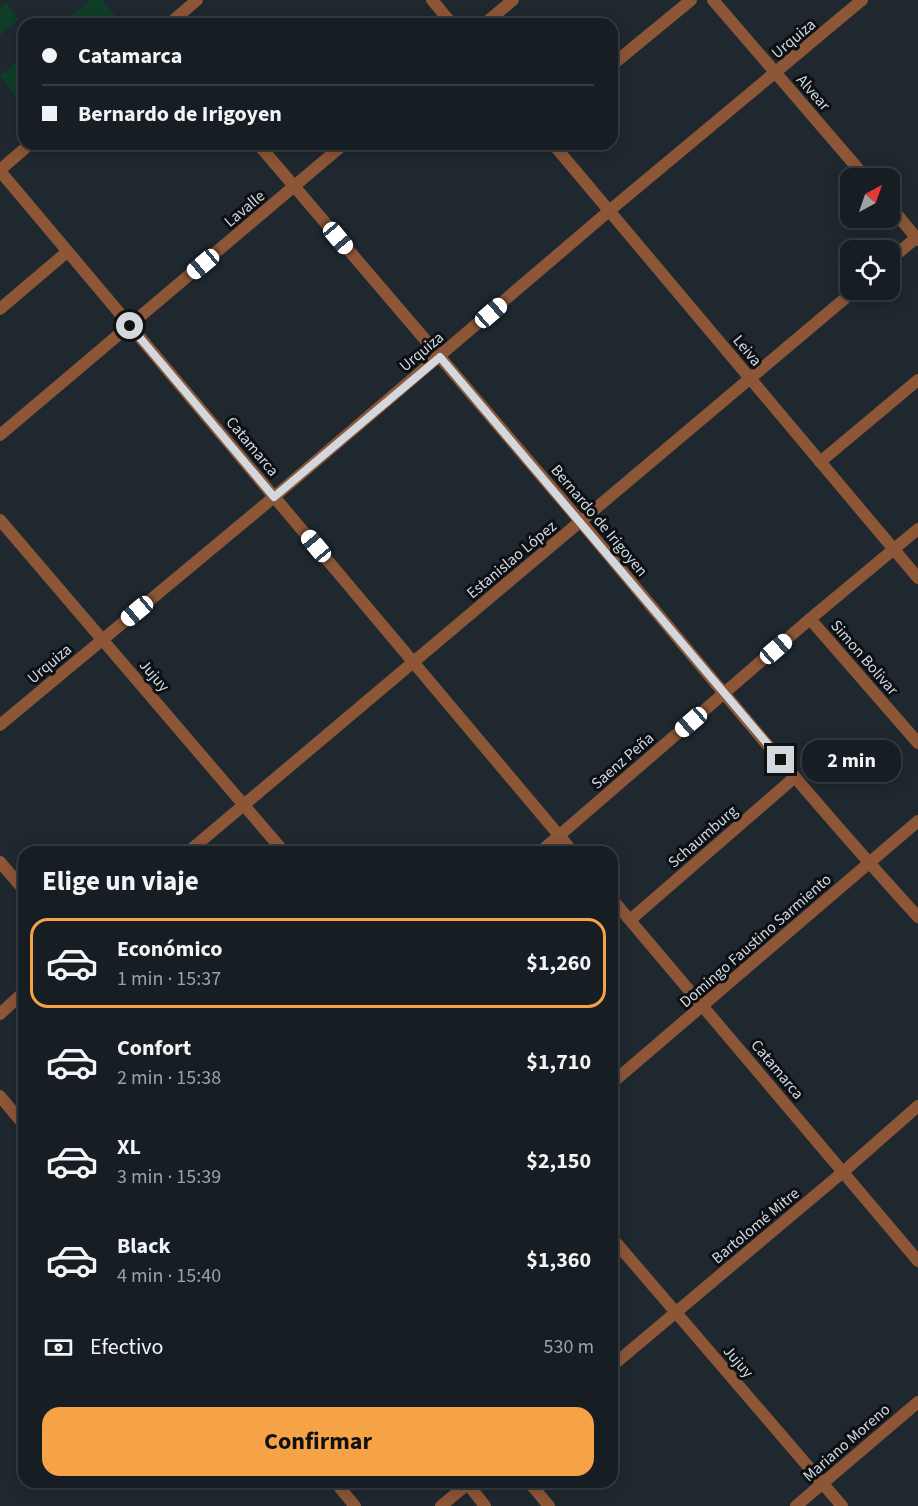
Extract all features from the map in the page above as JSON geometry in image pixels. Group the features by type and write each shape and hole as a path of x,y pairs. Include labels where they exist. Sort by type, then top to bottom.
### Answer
{"street":[{"path":"177,18 197,0"},
{"path":"432,0 447,18"},
{"path":"491,18 513,0"},
{"path":"618,60 691,0"},
{"name":"Alvear","path":"713,0 857,168"},
{"name":"Urquiza","path":"0,725 274,497 609,211 862,0"},
{"path":"0,171 23,150"},
{"name":"Bernardo de Irigoyen","path":"263,150 869,864 918,917"},
{"name":"Lavalle","path":"0,435 337,150"},
{"name":"Leiva","path":"558,150 918,578"},
{"name":"Catamarca","path":"0,171 568,846"},
{"path":"900,218 917,238 900,252"},
{"path":"0,309 67,252"},
{"name":"Estanislao López","path":"195,846 843,300"},
{"path":"820,462 918,380"},
{"name":"Jujuy","path":"0,520 279,846"},
{"name":"Saenz Peña","path":"547,846 918,529"},
{"name":"Simon Bolivar","path":"810,619 918,743"},
{"name":"Schaumburg","path":"630,920 795,777"},
{"name":"Domingo Faustino Sarmiento","path":"618,1078 918,821"},
{"path":"0,862 18,883"},
{"name":"Catamarca","path":"618,906 918,1261"},
{"path":"0,1014 18,998"},
{"path":"0,1096 18,1118"},
{"name":"Bartolomé Mitre","path":"618,1361 677,1314 918,1106"},
{"name":"Jujuy","path":"618,1245 842,1506"},
{"name":"Mariano Moreno","path":"796,1506 918,1402"},
{"path":"340,1488 355,1506"},
{"path":"441,1506 463,1488"},
{"path":"472,1488 485,1506"},
{"path":"534,1488 549,1506"}],"green space":[{"path":"90,0 102,0 115,16 112,18 68,18"},
{"path":"6,3 18,18 0,35 0,8"},
{"path":"18,61 17,98 0,76"}],"route":[{"path":"130,326 274,497 440,357 781,760"}]}
